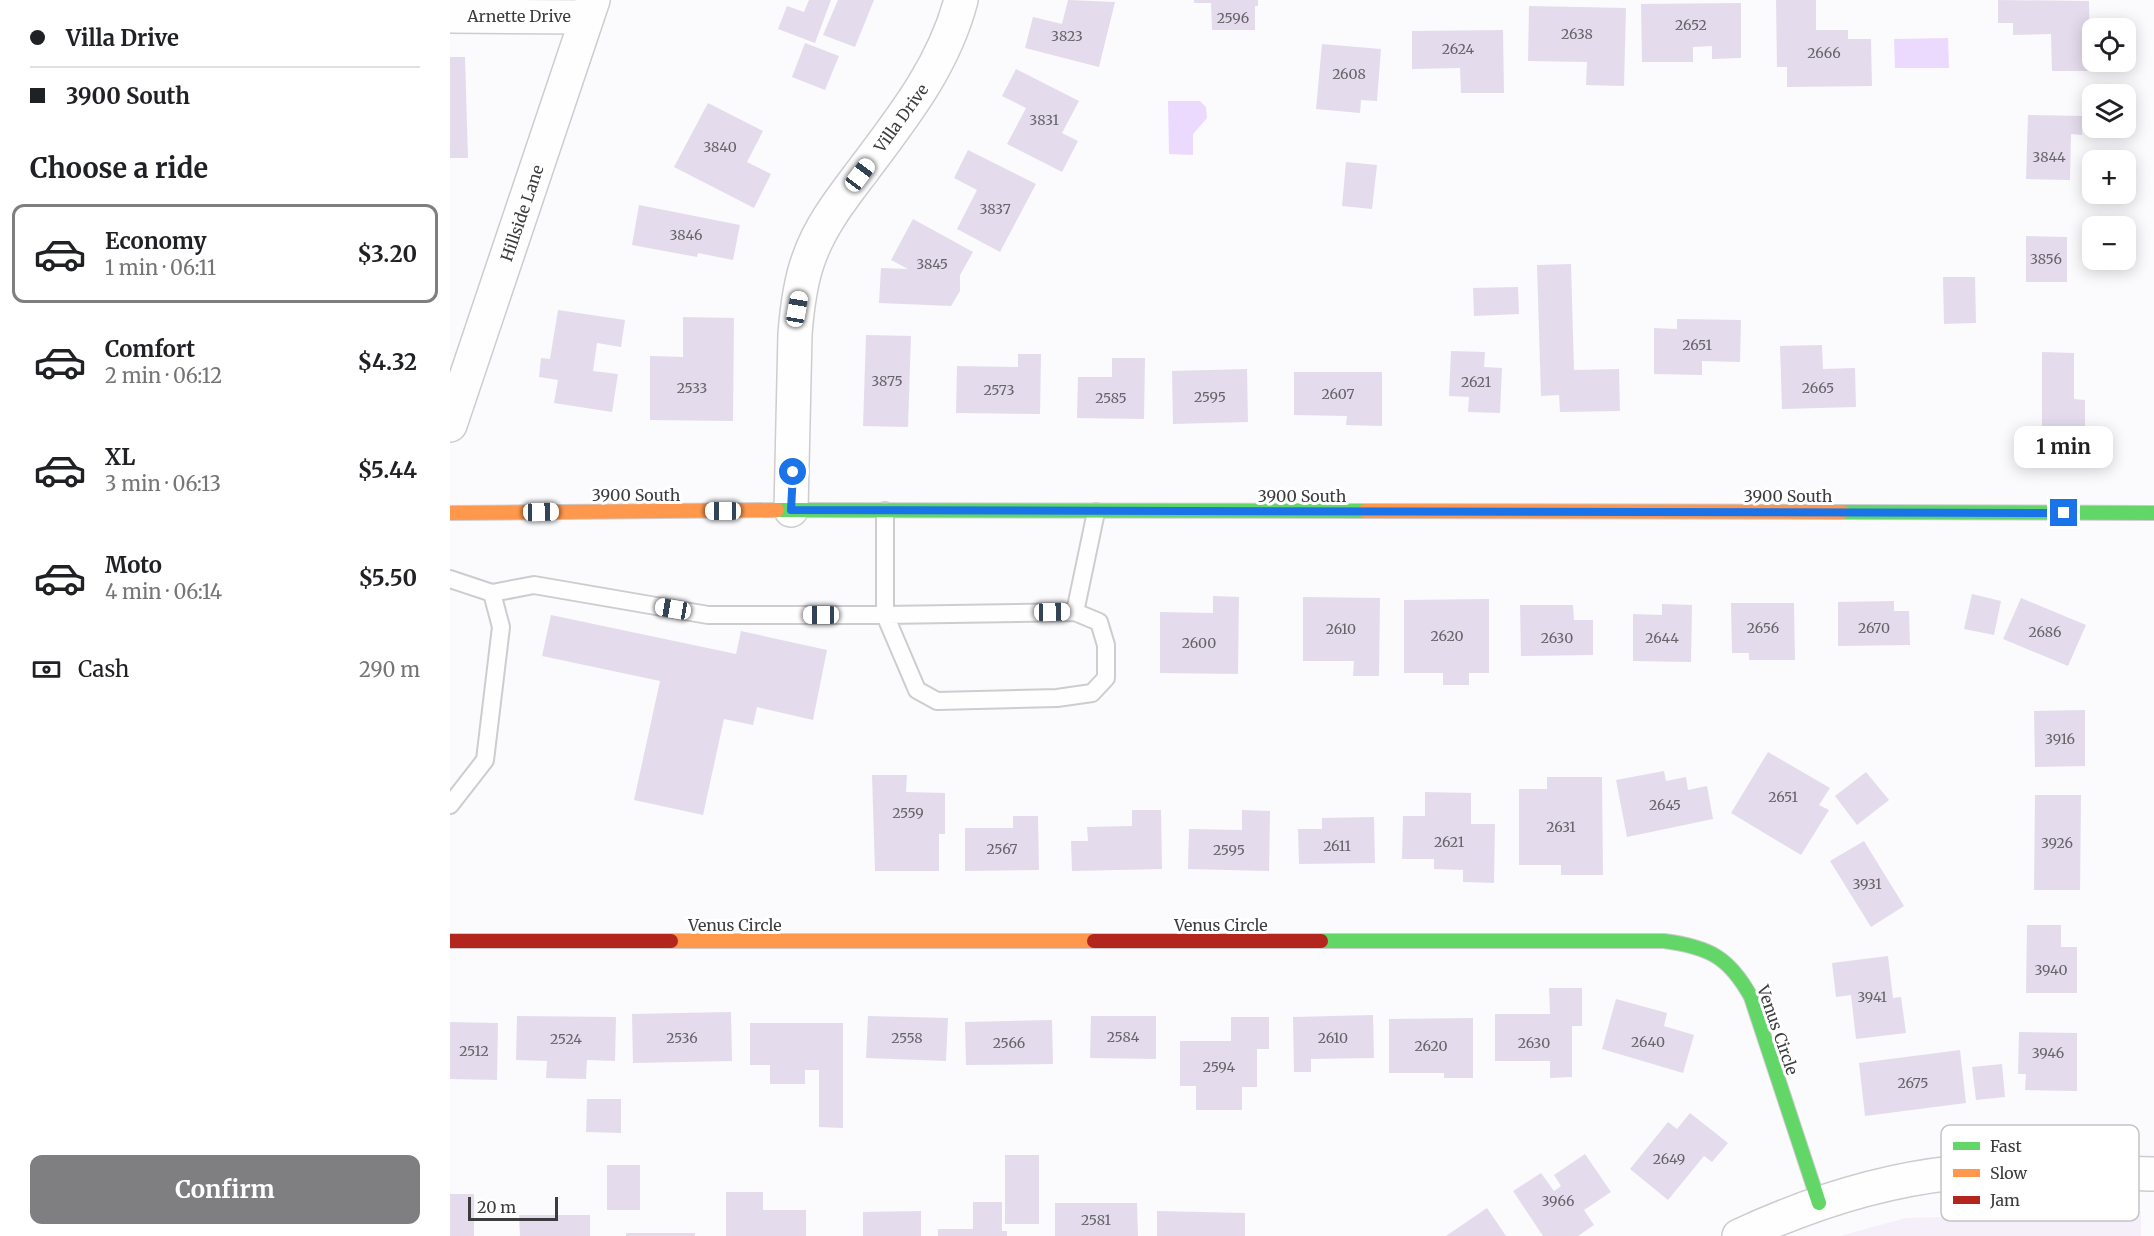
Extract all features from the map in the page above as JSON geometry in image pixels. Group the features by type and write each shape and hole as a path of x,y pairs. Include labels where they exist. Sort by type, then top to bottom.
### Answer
{"main road":[{"name":"3900 South","path":"450,513 791,510 2154,513"},
{"name":"Venus Circle","path":"450,941 1664,941 1686,944 1720,956 1743,981 1751,997 1819,1203"}],"street":[{"name":"Villa Drive","path":"791,510 795,334 797,309 809,258 834,210 912,106 929,78 954,28 962,0"},
{"name":"Arnette Drive","path":"450,16 590,8"},
{"name":"Hillside Lane","path":"450,425 590,8"},
{"path":"2139,1174 2154,1174"},
{"path":"1739,1236 1819,1203 1864,1188 1941,1175"}],"lane":[{"path":"450,579 492,593 534,585 708,615 885,615 1075,612 1099,622 1106,645 1106,678 1092,693 1057,698 937,701 917,690 885,615 885,510"},
{"path":"1075,612 1096,512"},
{"path":"450,805 485,760 501,627 492,593"}],"shaded area":[{"path":"1948,38 1949,68 1895,68 1894,39"},
{"path":"1168,101 1200,101 1206,107 1207,118 1193,134 1193,155 1169,154"},
{"path":"2139,1211 2141,1211 2141,1236 1840,1236 1906,1218 1941,1217 1941,1221 2139,1221"}],"building":[{"path":"809,0 831,0 815,43 778,29 787,6 804,12"},
{"path":"838,0 874,0 855,47 823,35"},
{"path":"1068,0 1115,2 1099,67 1025,48 1033,17 1062,24"},
{"path":"1194,0 1258,0 1258,6 1255,6 1255,30 1212,30 1211,3 1194,3"},
{"path":"1776,0 1816,0 1816,30 1848,30 1848,39 1871,39 1872,86 1787,87 1787,67 1777,67"},
{"path":"1998,0 2089,1 2089,18 2082,18 2082,71 2052,71 2051,34 2013,35 2013,23 1998,23"},
{"path":"1741,3 1741,58 1712,59 1712,46 1693,47 1693,62 1642,62 1641,4"},
{"path":"1529,6 1626,8 1624,86 1586,85 1587,62 1528,61"},
{"path":"1503,30 1504,93 1461,93 1460,68 1412,69 1412,31"},
{"path":"805,43 839,56 825,90 792,77"},
{"path":"1322,44 1381,49 1377,101 1361,100 1360,113 1316,109"},
{"path":"450,57 465,57 468,158 450,158"},
{"path":"1016,69 1079,101 1062,133 1078,141 1062,172 1007,144 1026,108 1002,96"},
{"path":"708,103 763,131 747,162 771,174 754,208 674,167"},
{"path":"2028,115 2082,116 2082,135 2071,134 2070,180 2026,179"},
{"path":"968,150 1036,184 1000,252 957,229 977,190 954,178"},
{"path":"1346,162 1377,165 1372,209 1342,206"},
{"path":"639,205 740,225 733,260 698,253 697,257 632,245"},
{"path":"913,219 973,252 960,275 960,291 951,306 879,303 881,268 908,269 891,260"},
{"path":"2026,236 2067,237 2067,282 2026,282"},
{"path":"1571,264 1574,370 1619,369 1620,411 1560,412 1559,395 1541,396 1537,265"},
{"path":"1943,277 1975,277 1976,323 1944,324"},
{"path":"1518,287 1519,314 1474,316 1473,288"},
{"path":"558,310 625,320 621,347 597,343 593,371 618,374 612,412 554,403 558,380 539,377 541,358 550,359"},
{"path":"683,317 734,318 733,421 650,420 650,356 683,357"},
{"path":"1677,319 1741,320 1740,362 1702,361 1702,375 1654,374 1654,328 1677,329"},
{"path":"866,335 911,336 908,427 863,426"},
{"path":"1822,345 1823,369 1855,368 1856,407 1782,409 1780,346"},
{"path":"1451,351 1485,352 1484,367 1502,368 1500,413 1468,412 1469,397 1449,396"},
{"path":"2042,352 2074,353 2074,399 2085,400 2085,426 2042,426"},
{"path":"1018,354 1041,354 1040,414 956,413 957,366 1018,367"},
{"path":"1112,358 1145,358 1144,419 1077,418 1078,377 1112,377"},
{"path":"1247,369 1248,422 1173,424 1172,371"},
{"path":"1294,372 1382,372 1382,426 1346,425 1347,416 1294,415"},
{"path":"1972,594 2001,601 1994,635 1964,629"},
{"path":"1213,596 1239,597 1238,674 1160,673 1160,612 1213,613"},
{"path":"1303,597 1380,598 1379,676 1353,676 1354,661 1303,661"},
{"path":"2021,598 2086,625 2068,666 2003,639"},
{"path":"1489,599 1489,673 1469,673 1469,685 1443,685 1443,673 1404,673 1404,600"},
{"path":"1894,601 1894,611 1909,611 1910,645 1838,646 1838,602"},
{"path":"1731,603 1794,603 1795,660 1749,660 1749,653 1732,653"},
{"path":"1662,604 1692,605 1691,662 1633,661 1633,614 1662,615"},
{"path":"1520,605 1573,605 1574,620 1593,620 1593,655 1521,656"},
{"path":"551,615 736,654 741,631 827,650 813,720 757,707 753,725 724,719 703,815 634,800 660,681 542,656"},
{"path":"2085,710 2085,766 2035,767 2034,711"},
{"path":"1768,752 1830,788 1819,805 1829,810 1801,855 1731,813"},
{"path":"1664,771 1666,781 1686,777 1688,790 1707,786 1713,819 1627,837 1616,780"},
{"path":"1866,772 1889,800 1857,825 1835,796"},
{"path":"872,775 907,775 906,792 945,793 945,834 939,834 939,871 875,871"},
{"path":"1547,777 1602,777 1603,875 1561,875 1561,865 1519,865 1519,789 1547,789"},
{"path":"1425,792 1471,793 1471,824 1495,824 1494,883 1463,882 1463,870 1434,869 1434,859 1402,859 1403,816 1425,816"},
{"path":"2035,795 2081,795 2080,890 2034,890"},
{"path":"1132,810 1161,810 1162,869 1072,871 1071,841 1088,841 1087,827 1132,826"},
{"path":"1242,810 1270,811 1269,871 1188,869 1189,829 1242,830"},
{"path":"1013,816 1038,816 1039,870 965,871 965,828 1013,828"},
{"path":"1374,817 1375,863 1299,864 1298,829 1322,829 1322,818"},
{"path":"1864,841 1904,906 1871,927 1830,861"},
{"path":"2027,925 2061,925 2061,947 2077,947 2077,993 2026,993"},
{"path":"1888,956 1893,998 1901,997 1906,1033 1856,1039 1851,995 1836,997 1832,963"},
{"path":"1549,988 1582,988 1582,1026 1572,1026 1572,1077 1550,1078 1550,1061 1495,1061 1495,1014 1550,1014"},
{"path":"1616,999 1667,1013 1664,1026 1694,1035 1683,1073 1602,1049"},
{"path":"731,1012 732,1061 633,1063 632,1014"},
{"path":"1373,1015 1374,1058 1311,1059 1311,1072 1294,1072 1293,1017"},
{"path":"517,1016 616,1017 615,1061 587,1060 586,1079 546,1078 547,1061 516,1060"},
{"path":"868,1016 948,1018 946,1061 866,1058"},
{"path":"1091,1016 1156,1016 1156,1059 1090,1058"},
{"path":"1231,1017 1269,1017 1269,1049 1257,1049 1257,1087 1242,1087 1242,1110 1196,1110 1196,1086 1180,1086 1180,1041 1231,1041"},
{"path":"1473,1018 1473,1078 1444,1078 1444,1073 1389,1073 1389,1019"},
{"path":"1052,1020 1053,1064 966,1065 965,1022"},
{"path":"450,1022 498,1023 497,1080 450,1079"},
{"path":"750,1023 843,1023 843,1128 819,1127 819,1070 805,1070 805,1084 770,1084 770,1065 750,1065"},
{"path":"2019,1032 2077,1033 2077,1091 2025,1090 2026,1074 2018,1074"},
{"path":"1960,1050 1966,1103 1865,1116 1859,1063"},
{"path":"2002,1064 2005,1097 1976,1100 1972,1067"},
{"path":"587,1099 621,1099 621,1133 586,1132"},
{"path":"1690,1113 1728,1143 1712,1162 1704,1156 1668,1200 1630,1169 1668,1122 1677,1129"},
{"path":"1585,1154 1611,1192 1584,1210 1594,1225 1578,1236 1543,1236 1513,1191 1541,1173 1554,1191 1561,1186 1554,1175"},
{"path":"1005,1155 1039,1155 1039,1224 1005,1224"},
{"path":"607,1165 640,1165 640,1210 607,1210"},
{"path":"726,1192 763,1192 763,1210 806,1210 806,1236 726,1236"},
{"path":"450,1194 474,1194 474,1236 450,1236"},
{"path":"973,1202 1002,1202 1002,1231 1007,1231 1007,1236 938,1236 938,1229 973,1229"},
{"path":"1055,1203 1137,1203 1138,1236 1055,1236"},
{"path":"1487,1208 1506,1236 1446,1236"},
{"path":"921,1211 921,1236 863,1236 863,1212"},
{"path":"1157,1211 1245,1213 1245,1236 1157,1236"},
{"path":"519,1215 590,1215 590,1236 520,1236"},
{"path":"626,1233 695,1233 695,1236 626,1236"}],"traffic: fast":[{"path":"777,510 1365,511"},
{"path":"1842,512 2154,513"},
{"path":"1321,941 1664,941 1680,943 1716,956 1734,972 1751,997 1819,1203"}],"traffic: slow":[{"path":"450,513 777,510"},
{"path":"1365,511 1842,512"},
{"path":"671,941 1094,941"}],"traffic: jam":[{"path":"450,941 671,941"},
{"path":"1094,941 1321,941"}],"route":[{"path":"793,472 791,510 2064,513"}]}
